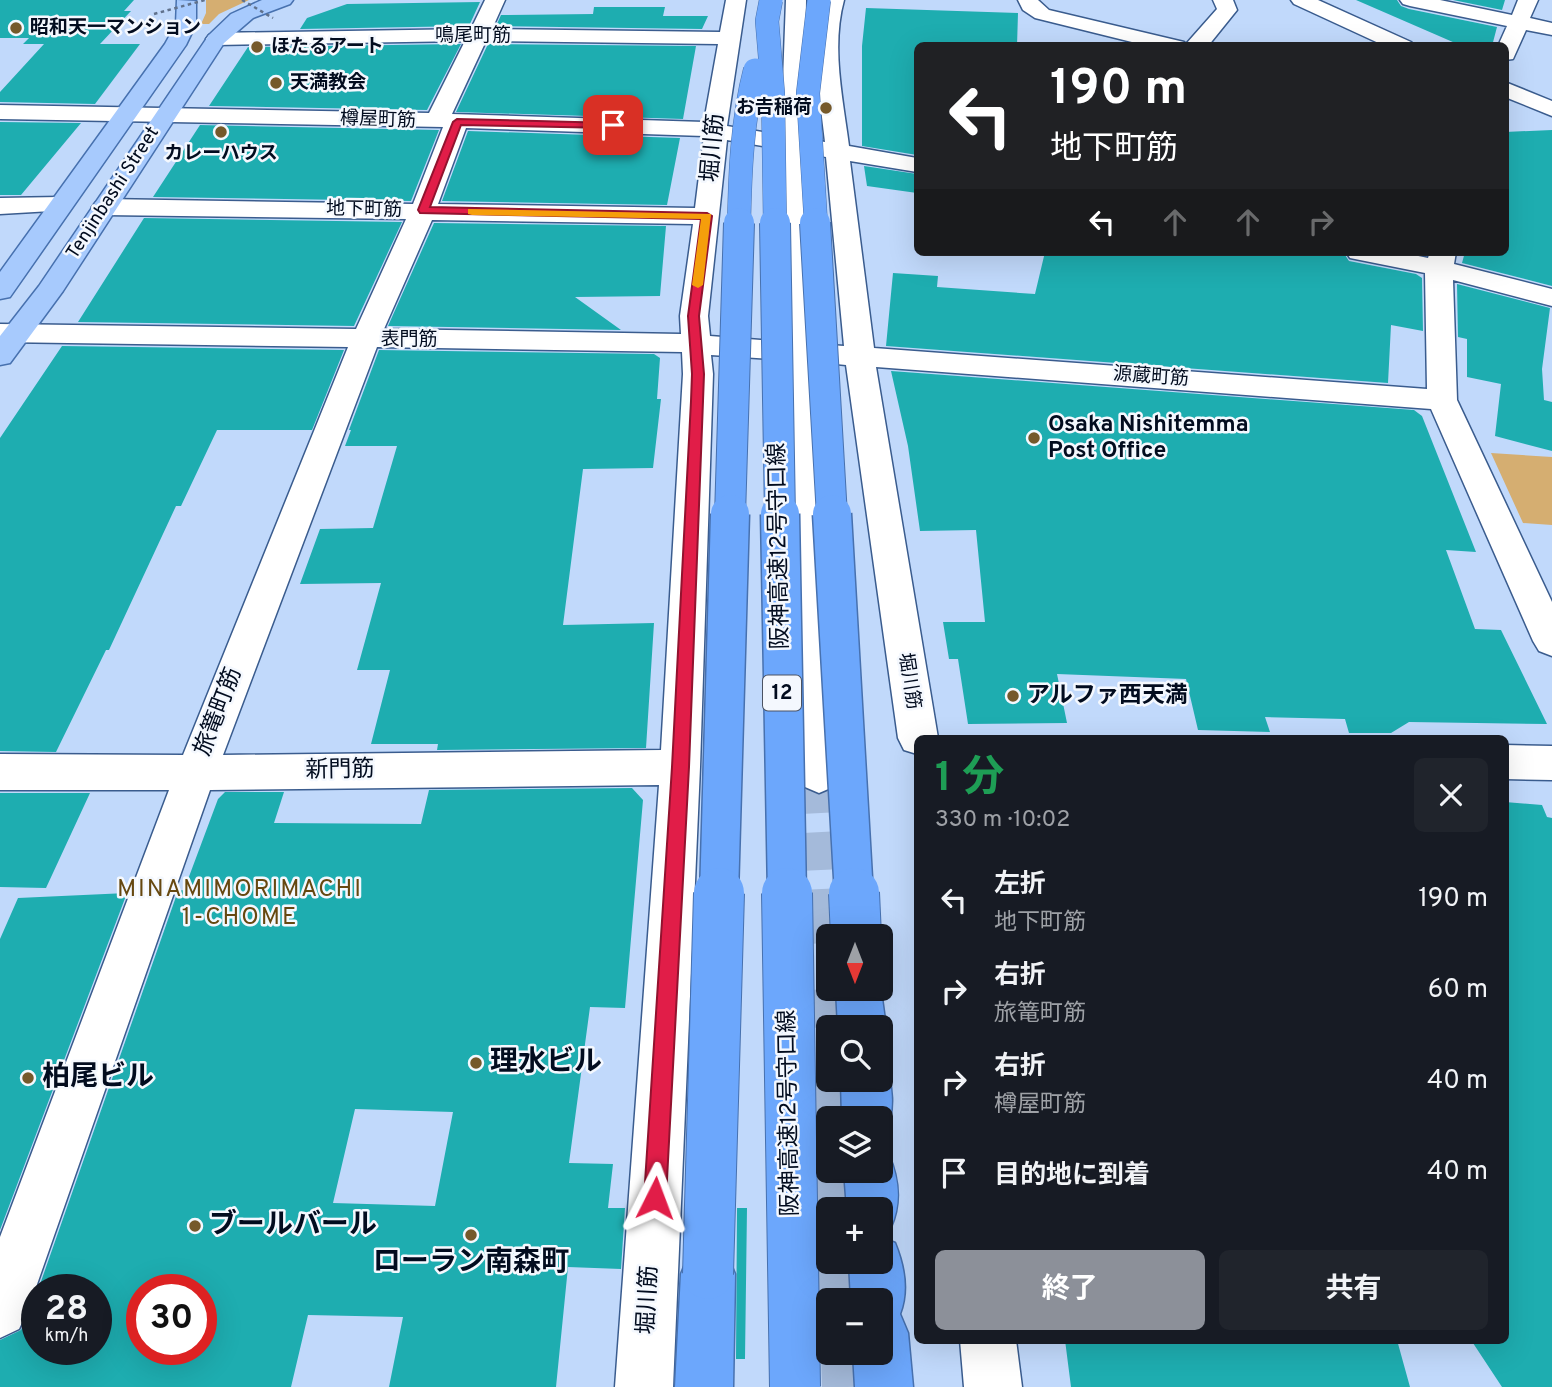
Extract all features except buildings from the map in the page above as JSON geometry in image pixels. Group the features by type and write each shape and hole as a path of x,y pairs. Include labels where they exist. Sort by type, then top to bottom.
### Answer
{"highway":[{"path":"819,0 808,93 855,924"},
{"path":"704,1387 740,178 749,93 767,5"},
{"name":"阪神高速12号守口線","path":"767,5 773,93 795,1387"},
{"path":"882,1365 884,1387"}],"main road":[{"name":"Tenjinbashi Street","path":"0,291 183,32 188,15 185,0"},
{"name":"Tenjinbashi Street","path":"5,341 49,290 219,34 247,11 284,0"}],"street":[{"name":"旅篭町筋","path":"0,1310 196,773 365,340 424,210 447,122 476,35 495,0"},
{"name":"堀川筋","path":"834,0 828,33 837,150 859,355 918,735"},
{"path":"1028,0 1030,6 1042,14 1160,42"},
{"path":"1199,42 1227,10 1223,0"},
{"path":"1301,0 1395,42"},
{"path":"1410,0 1552,29"},
{"path":"1509,46 1528,0"},
{"name":"堀川筋","path":"644,1387 680,767 698,374 694,316 715,131 730,37 767,5"},
{"path":"767,5 793,143 820,775"},
{"name":"鳴尾町筋","path":"219,34 730,37"},
{"path":"1509,91 1552,109"},
{"name":"樽屋町筋","path":"0,112 165,113 691,127 914,164"},
{"path":"0,206 60,205"},
{"name":"地下町筋","path":"105,207 707,216"},
{"path":"1400,256 1441,260 1552,298"},
{"path":"1441,260 1442,400 1552,641"},
{"name":"表門筋","path":"5,341 365,340 696,344 801,351"},
{"name":"源蔵町筋","path":"801,351 1442,400"},
{"path":"1509,762 1552,763"},
{"name":"新門筋","path":"0,772 196,773 680,767"},
{"path":"988,1344 993,1387"}],"path":[{"path":"154,14 205,0"},
{"path":"243,0 273,18"}],"shaded area":[{"path":"206,0 249,0 219,14 209,24 201,24 206,13"},
{"path":"1491,453 1552,457 1552,525 1523,523"}],"tunnel":[{"path":"819,775 825,895"},
{"path":"825,893 826,924"},
{"path":"830,1001 830,1015"},
{"path":"834,1092 834,1106"},
{"path":"838,1183 839,1197"},
{"path":"842,1274 843,1288"},
{"path":"846,1365 847,1387"}],"slow traffic":[{"path":"472,212 707,216 698,285"}],"place":[{"name":"昭和天一マンション","path":"16,28"},
{"name":"ほたるアート","path":"257,47"},
{"name":"天満教会","path":"276,83"},
{"name":"お𠮷稲荷","path":"826,108"},
{"name":"カレーハウス","path":"221,132"},
{"name":"Osaka Nishitemma Post Office","path":"1034,438"},
{"name":"アルファ西天満","path":"1013,696"},
{"name":"理水ビル","path":"476,1063"},
{"name":"柏尾ビル","path":"28,1078"},
{"name":"ブールバール","path":"195,1226"},
{"name":"ローラン南森町","path":"471,1235"}],"district":[{"name":"MINAMIMORIMACHI 1-CHOME","path":"240,904"}],"route":[{"path":"613,125 457,122 424,210 707,216 694,316 697,401 680,767 655,1198"}]}
